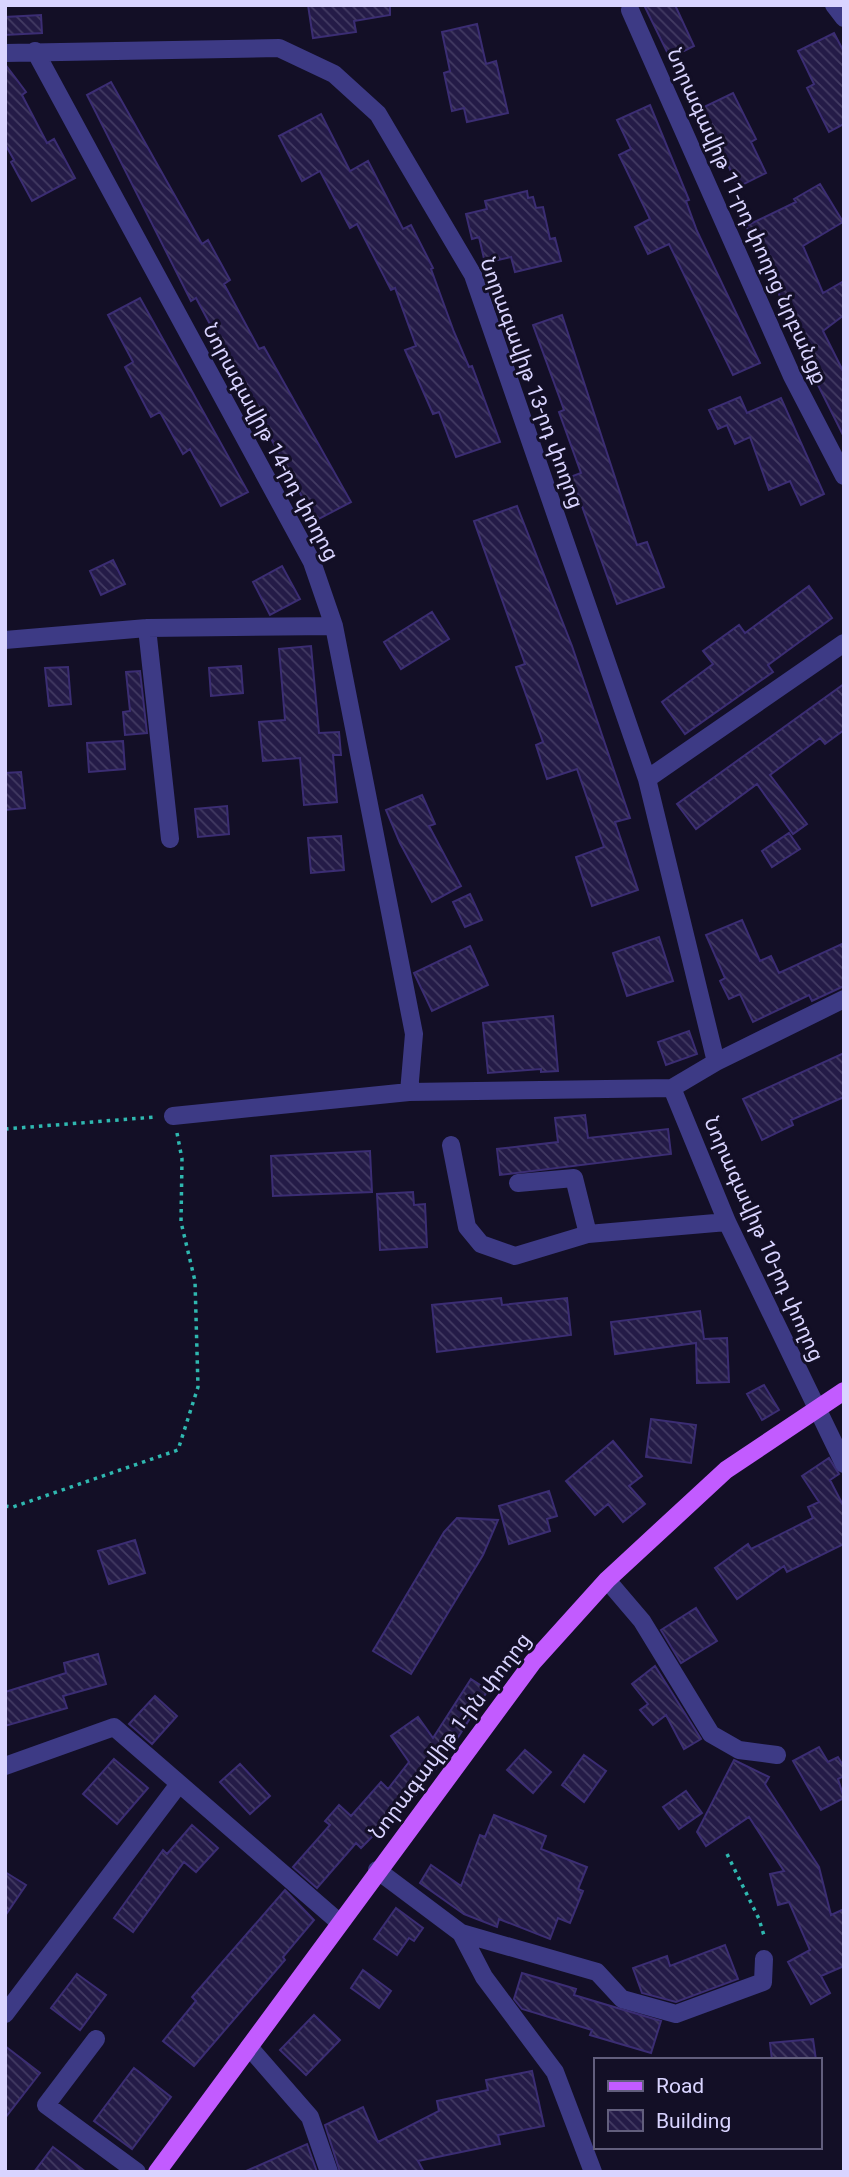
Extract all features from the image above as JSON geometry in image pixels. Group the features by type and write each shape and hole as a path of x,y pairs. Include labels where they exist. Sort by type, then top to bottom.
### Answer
{"main road":[{"name":"Նորագավիթ 1-ին փողոց","path":"157,2172 533,1661 607,1580 726,1470 844,1391"}],"street":[{"path":"834,5 844,18"},
{"name":"Նորագավիթ 11-րդ փողոց նրբանցք","path":"630,10 792,376 844,477"},
{"name":"Նորագավիթ 13-րդ փողոց","path":"5,54 35,51 279,48 334,74 378,114 473,275 647,779 716,1062"},
{"name":"Նորագավիթ 14-րդ փողոց","path":"35,51 312,562 334,626 414,1034 409,1092"},
{"path":"5,640 147,628 334,626"},
{"path":"147,628 170,839"},
{"path":"647,779 844,643"},
{"path":"173,1116 409,1092 673,1088 716,1062 844,999"},
{"name":"Նորագավիթ 10-րդ փողոց","path":"673,1088 727,1222 844,1464"},
{"path":"451,1145 467,1227 481,1244 515,1256 588,1234 727,1222"},
{"path":"519,1183 574,1178 588,1234"},
{"path":"607,1580 642,1621 711,1734 739,1750 777,1755"},
{"path":"5,1766 114,1727 340,1923"},
{"path":"5,2014 179,1784"},
{"path":"377,1870 461,1933 597,1972 622,1999 676,2014 763,1982 764,1959"},
{"path":"461,1933 484,1977 555,2072 593,2172"},
{"path":"96,2039 46,2105 137,2172"},
{"path":"249,2047 310,2116 329,2172"}],"path":[{"path":"5,1129 173,1116 183,1158 181,1222 195,1281 198,1387 178,1450 13,1507 5,1506"},
{"path":"727,1854 760,1919 765,1940 764,1959"}],"building":[{"path":"308,5 390,5 390,15 354,21 356,32 313,38"},
{"path":"644,5 675,5 694,46 670,58"},
{"path":"41,15 42,33 5,35 5,17"},
{"path":"477,24 486,64 496,61 508,113 467,122 464,108 452,111 444,73 450,71 442,32"},
{"path":"834,33 844,52 844,124 829,132 807,88 814,84 798,51"},
{"path":"5,64 26,92 22,95 47,143 54,139 75,178 32,201 11,162 14,160 5,144"},
{"path":"111,82 202,244 208,240 230,280 224,284 259,349 264,347 351,502 315,521 196,298 191,301 87,95"},
{"path":"733,93 756,139 751,142 766,173 738,187 702,108"},
{"path":"650,105 689,200 686,201 697,231 760,363 733,375 669,244 648,254 635,227 650,219 619,155 631,149 617,120"},
{"path":"321,114 350,171 368,161 403,229 411,225 433,268 431,269 454,332 469,367 472,366 500,442 456,457 439,412 433,414 405,350 416,346 395,288 391,290 357,224 350,228 320,171 302,181 279,136"},
{"path":"820,184 843,222 803,246 823,293 844,281 844,315 823,331 844,373 844,437 807,363 766,262 746,226 796,202 794,199"},
{"path":"527,191 528,198 533,197 536,208 543,207 550,239 555,238 561,261 515,272 511,257 485,263 479,237 472,239 466,214 487,209 485,201"},
{"path":"140,298 248,492 221,506 190,449 183,454 160,412 151,417 125,367 133,362 108,315"},
{"path":"562,315 637,545 647,542 664,587 617,604 578,495 569,499 562,480 581,473 559,412 564,410 533,325"},
{"path":"740,397 747,413 781,398 824,494 801,505 790,481 769,490 750,437 735,444 727,425 718,429 709,410"},
{"path":"517,506 572,646 630,818 615,822 638,890 592,906 576,857 604,847 577,769 547,779 536,745 543,742 516,667 525,664 474,521"},
{"path":"113,560 125,584 101,595 90,571"},
{"path":"282,566 300,599 270,615 253,582"},
{"path":"809,586 832,618 768,665 773,672 685,734 662,702 713,664 703,651 739,625 745,633"},
{"path":"432,612 449,639 401,669 384,642"},
{"path":"311,646 319,733 339,732 341,755 333,755 337,802 304,805 300,758 263,761 259,722 285,720 279,649"},
{"path":"241,666 243,693 211,696 209,668"},
{"path":"68,667 71,704 49,706 45,668"},
{"path":"140,671 147,733 125,735 123,712 130,711 126,672"},
{"path":"844,684 844,730 825,744 820,738 770,775 807,824 793,834 757,784 696,829 677,804"},
{"path":"123,741 125,769 89,772 87,743"},
{"path":"21,772 25,808 5,810 5,773"},
{"path":"422,795 435,824 429,826 461,886 432,902 400,843 386,810"},
{"path":"227,806 229,834 198,837 195,809"},
{"path":"789,833 800,849 772,867 762,851"},
{"path":"341,836 344,870 311,873 308,838"},
{"path":"470,894 482,920 465,927 453,902"},
{"path":"742,920 760,961 771,956 779,973 844,943 844,986 812,1001 809,995 753,1022 740,994 729,999 720,981 725,978 706,935"},
{"path":"659,937 673,981 627,996 613,953"},
{"path":"470,946 488,985 432,1011 414,973"},
{"path":"553,1016 558,1071 541,1072 541,1069 488,1073 483,1023"},
{"path":"689,1031 697,1054 666,1065 658,1042"},
{"path":"844,1053 844,1097 791,1120 793,1125 762,1140 743,1099"},
{"path":"585,1115 588,1138 668,1129 671,1154 500,1175 497,1149 558,1142 555,1118"},
{"path":"370,1151 372,1192 273,1196 271,1156"},
{"path":"413,1192 414,1205 425,1204 427,1247 380,1250 377,1194"},
{"path":"501,1298 502,1305 567,1298 571,1335 437,1352 432,1305"},
{"path":"700,1311 704,1339 727,1338 729,1382 697,1383 696,1343 615,1354 611,1322"},
{"path":"764,1385 779,1410 762,1420 747,1394"},
{"path":"651,1419 696,1425 691,1463 646,1457"},
{"path":"613,1441 642,1476 629,1486 645,1504 623,1522 608,1504 595,1515 566,1481"},
{"path":"829,1458 839,1474 830,1480 844,1507 844,1544 787,1572 784,1566 737,1599 715,1568 748,1544 751,1549 813,1518 808,1507 819,1502 802,1476"},
{"path":"549,1491 557,1516 547,1519 550,1531 509,1544 499,1506"},
{"path":"457,1518 498,1520 483,1555 411,1674 373,1651 444,1532"},
{"path":"135,1540 145,1573 109,1584 98,1551"},
{"path":"696,1608 717,1641 681,1663 661,1630"},
{"path":"98,1654 106,1684 63,1696 67,1708 5,1726 5,1692 66,1673 64,1663"},
{"path":"655,1666 701,1739 684,1749 666,1715 653,1725 640,1710 648,1704 632,1684"},
{"path":"471,1679 488,1690 450,1750 415,1796 413,1795 361,1848 356,1843 317,1888 293,1867 330,1825 325,1821 339,1805 351,1816 381,1782 388,1789 409,1762 391,1736 418,1717 433,1738"},
{"path":"155,1696 177,1716 152,1744 129,1724"},
{"path":"819,1747 828,1762 838,1757 844,1767 844,1776 838,1779 844,1798 821,1810 793,1761"},
{"path":"525,1750 551,1772 533,1793 507,1770"},
{"path":"584,1755 606,1771 584,1802 562,1785"},
{"path":"114,1759 148,1788 117,1824 83,1794"},
{"path":"734,1760 769,1777 765,1784 819,1867 831,1915 844,1909 844,1966 821,1976 830,1993 811,2004 788,1962 810,1950 789,1902 778,1905 770,1874 784,1871 749,1817 706,1846 697,1832"},
{"path":"240,1764 270,1796 250,1814 220,1782"},
{"path":"686,1791 702,1813 679,1829 663,1807"},
{"path":"494,1815 546,1836 541,1849 587,1867 578,1889 583,1891 570,1923 558,1918 550,1939 499,1919 497,1927 464,1914 420,1883 431,1865 461,1886 480,1835 485,1837"},
{"path":"192,1825 218,1848 196,1872 184,1862 133,1932 114,1918 163,1850 167,1854"},
{"path":"5,1872 26,1885 5,1916"},
{"path":"285,1890 314,1920 283,1957 285,1960 194,2066 163,2041 196,2001 192,1997"},
{"path":"396,1908 423,1928 414,1941 409,1938 397,1955 374,1939"},
{"path":"725,1945 738,1979 676,2002 642,1993 633,1968 667,1956 670,1966"},
{"path":"363,1970 391,1991 379,2008 351,1988"},
{"path":"522,1973 576,1989 574,1995 661,2021 651,2053 590,2035 592,2030 522,2009 514,1999"},
{"path":"77,1974 106,1995 80,2030 51,2008"},
{"path":"314,2015 340,2040 306,2075 280,2050"},
{"path":"813,2039 816,2058 772,2058 770,2043"},
{"path":"5,2046 40,2073 5,2118"},
{"path":"134,2068 171,2097 132,2149 94,2121"},
{"path":"532,2071 544,2126 498,2135 500,2144 418,2161 424,2172 340,2172 325,2125 363,2107 378,2142 439,2111 437,2101 488,2090 486,2080"},
{"path":"307,2144 317,2172 244,2172"},
{"path":"53,2147 86,2172 34,2172"}]}
